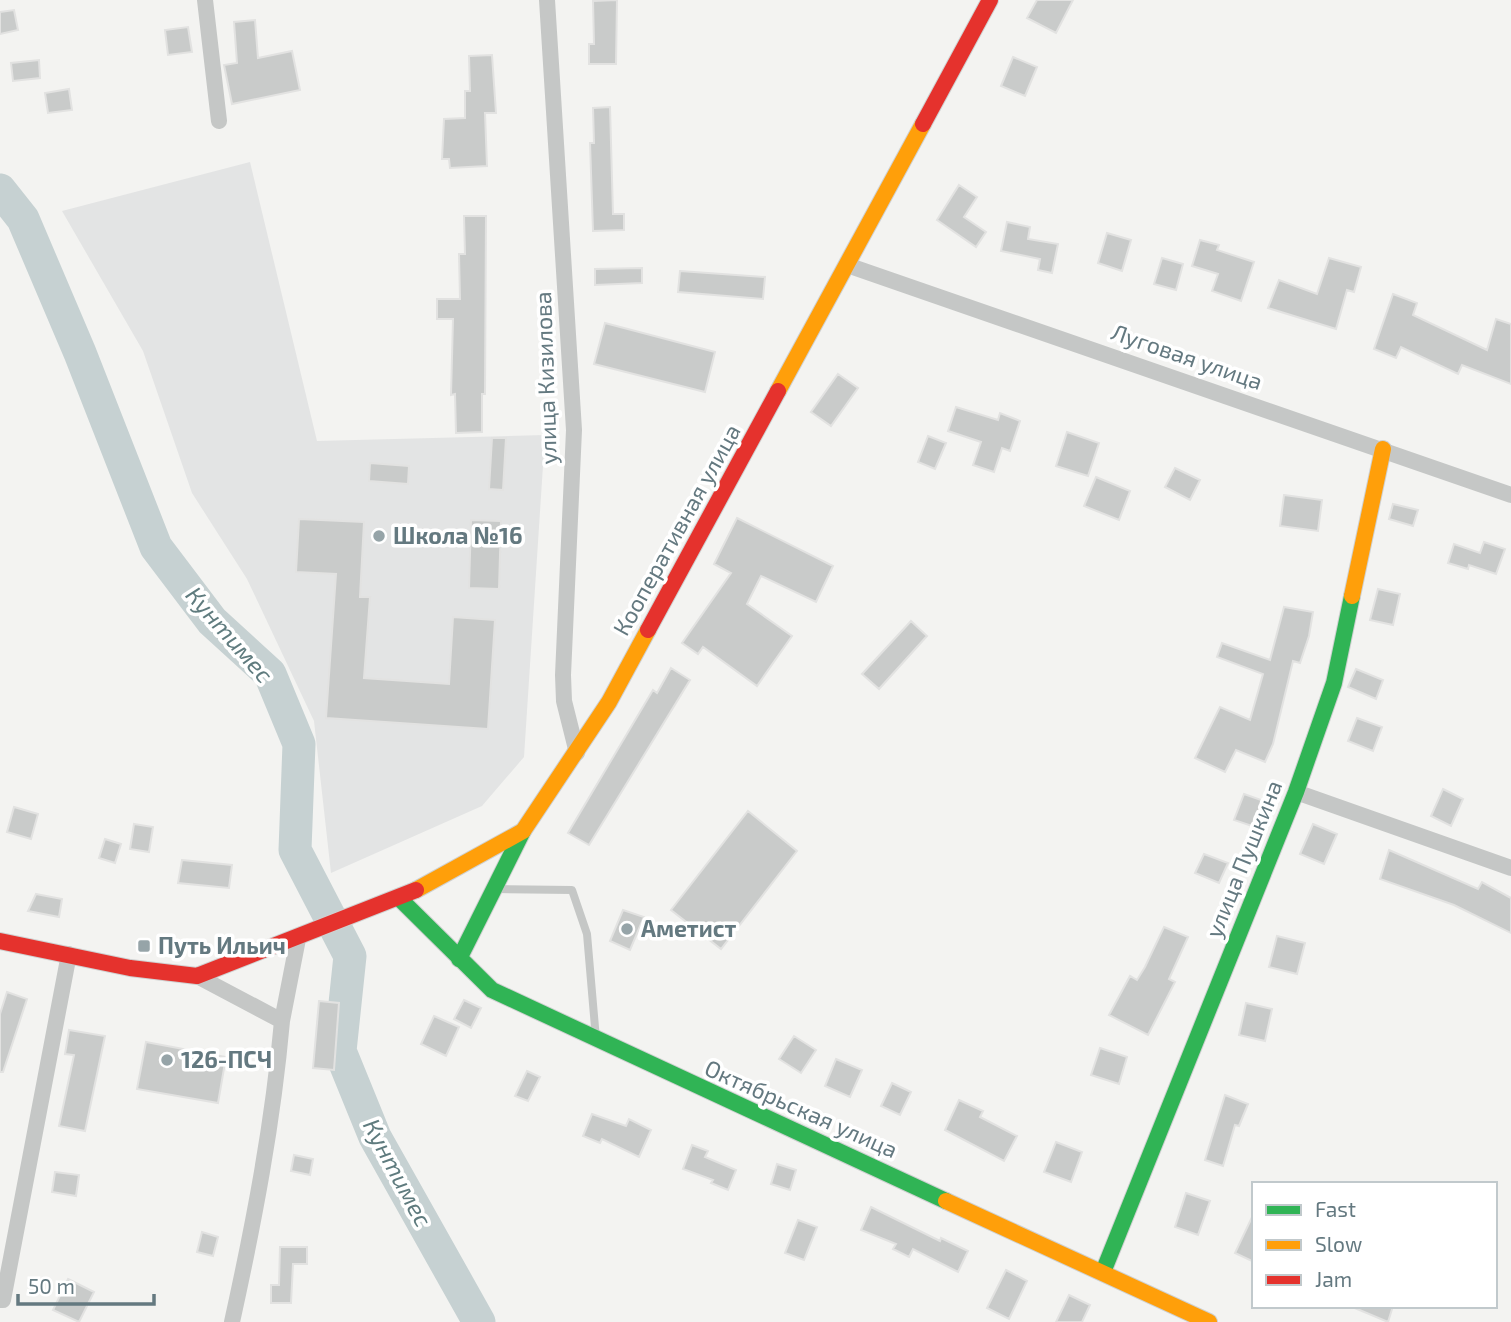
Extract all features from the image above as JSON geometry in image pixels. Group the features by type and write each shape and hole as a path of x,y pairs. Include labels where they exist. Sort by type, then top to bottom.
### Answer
{"street":[{"path":"205,0 219,121"},
{"name":"улица Кизилова","path":"547,0 574,430 564,701 578,753"},
{"name":"Кооперативная улица","path":"459,959 492,888 523,831 578,753 609,702 990,0"},
{"name":"Луговая улица","path":"847,265 1511,495"},
{"name":"улица Пушкина","path":"1102,1272 1296,792 1334,683 1383,449"},
{"path":"1296,792 1511,868"},
{"path":"197,976 400,899 523,831"},
{"name":"Октябрьская улица","path":"400,899 492,990 596,1041 1209,1322"},
{"path":"232,1322 252,1231 274,1101 282,1021 298,939"},
{"path":"0,941 130,968 197,976 282,1021"},
{"path":"0,1300 3,1300 69,954"}],"lane":[{"path":"492,888 572,890 587,934 596,1041"}],"shaded area":[{"name":"Школа №16","path":"250,162 317,441 545,435 524,757 482,806 331,873 314,721 247,579 192,493 143,351 62,211"}],"building":[{"path":"617,0 616,64 589,64 589,44 594,44 593,1"},
{"path":"1037,0 1073,0 1056,33 1027,18"},
{"path":"14,10 18,30 0,34 0,12"},
{"path":"255,20 258,58 292,51 300,90 232,104 224,65 237,63 234,22"},
{"path":"188,27 192,52 168,55 165,30"},
{"path":"492,55 496,113 485,113 487,166 450,168 449,159 442,159 444,119 465,118 465,91 470,91 469,56"},
{"path":"1013,57 1037,67 1025,96 1001,86"},
{"path":"39,60 40,78 13,81 11,63"},
{"path":"69,89 72,110 48,113 45,93"},
{"path":"610,107 613,214 624,214 624,230 593,231 590,143 594,143 593,108"},
{"path":"959,185 977,197 964,217 986,232 976,247 937,220"},
{"path":"464,216 486,216 485,394 482,394 482,432 456,433 455,394 451,395 453,319 437,319 437,299 460,299 459,254 465,254"},
{"path":"1007,222 1030,227 1028,239 1058,244 1052,273 1038,270 1040,259 1001,251"},
{"path":"1107,233 1131,240 1122,271 1098,263"},
{"path":"1200,240 1219,245 1217,250 1254,262 1241,301 1212,291 1218,274 1192,266"},
{"path":"1162,258 1183,264 1176,290 1154,284"},
{"path":"1329,258 1361,267 1354,292 1347,290 1336,329 1268,308 1279,280 1317,294"},
{"path":"642,268 642,283 595,285 595,269"},
{"path":"680,271 765,277 763,299 678,292"},
{"path":"1393,294 1417,303 1413,315 1487,350 1496,319 1511,324 1511,384 1462,365 1458,374 1401,347 1396,358 1374,349"},
{"path":"605,323 715,352 705,392 594,364"},
{"path":"838,374 858,388 831,426 811,412"},
{"path":"956,407 998,420 1000,413 1020,421 1010,451 1002,448 994,472 973,465 981,442 948,431"},
{"path":"1067,432 1099,443 1088,476 1056,466"},
{"path":"928,436 946,443 935,469 918,462"},
{"path":"492,438 506,438 503,490 489,489"},
{"path":"370,463 409,466 408,484 369,481"},
{"path":"1175,468 1200,480 1190,500 1165,487"},
{"path":"1096,477 1130,491 1119,520 1084,506"},
{"path":"1284,495 1322,500 1318,531 1280,526"},
{"path":"1393,504 1418,510 1413,526 1389,519"},
{"path":"737,518 833,566 816,602 761,576 747,604 792,636 757,686 703,647 698,654 682,643 731,573 714,564"},
{"path":"299,519 364,522 360,597 370,597 364,678 449,684 453,617 495,620 488,729 326,718 336,574 296,572"},
{"path":"471,520 501,521 499,589 469,588"},
{"path":"1484,542 1505,549 1496,574 1469,565 1468,569 1448,563 1454,544 1480,553"},
{"path":"1378,589 1400,594 1393,625 1370,620"},
{"path":"1284,607 1313,612 1300,663 1293,661 1273,744 1265,762 1236,750 1225,772 1195,758 1220,707 1250,720 1263,674 1217,657 1222,643 1270,660"},
{"path":"911,621 927,636 879,689 862,674"},
{"path":"671,668 690,680 589,845 568,833 653,690 657,693"},
{"path":"1356,669 1383,680 1376,699 1348,687"},
{"path":"1357,718 1382,727 1373,751 1348,741"},
{"path":"1443,789 1463,799 1451,826 1431,816"},
{"path":"1244,794 1264,801 1255,827 1234,820"},
{"path":"14,807 38,814 31,839 7,832"},
{"path":"748,811 797,851 721,949 671,910"},
{"path":"134,824 153,827 149,852 130,849"},
{"path":"1313,824 1337,834 1324,864 1300,854"},
{"path":"105,839 121,844 115,863 99,858"},
{"path":"1389,850 1478,889 1482,882 1511,898 1511,933 1454,905 1380,879"},
{"path":"1204,854 1228,863 1219,883 1195,873"},
{"path":"182,860 232,865 229,888 178,883"},
{"path":"36,894 62,899 59,917 28,911"},
{"name":"Аметист","path":"623,910 644,917 630,950 610,941"},
{"path":"1164,927 1188,937 1169,979 1175,982 1148,1035 1109,1015 1130,976 1137,980"},
{"path":"1277,936 1305,943 1297,974 1269,967"},
{"path":"7,992 27,999 3,1072 0,1072 0,1014"},
{"path":"464,1000 481,1008 471,1028 454,1019"},
{"path":"319,1001 339,1003 334,1070 313,1068"},
{"path":"1246,1003 1272,1009 1265,1041 1239,1035"},
{"path":"434,1016 459,1027 446,1056 421,1044"},
{"path":"69,1030 105,1036 85,1131 59,1126 74,1055 65,1054"},
{"path":"794,1036 816,1050 801,1073 779,1059"},
{"path":"146,1042 226,1057 218,1103 137,1089"},
{"path":"1100,1048 1127,1057 1119,1084 1091,1075"},
{"path":"836,1059 862,1070 850,1097 825,1086"},
{"path":"527,1071 540,1077 528,1101 515,1096"},
{"path":"892,1083 911,1092 900,1115 881,1106"},
{"path":"1225,1095 1248,1104 1239,1126 1235,1125 1223,1166 1205,1160"},
{"path":"959,1100 983,1111 980,1117 1017,1136 1004,1161 945,1130"},
{"path":"592,1114 626,1126 629,1119 651,1130 639,1157 602,1139 600,1143 583,1136"},
{"path":"1056,1142 1082,1152 1071,1182 1044,1172"},
{"path":"692,1145 708,1151 705,1157 736,1170 728,1190 711,1183 713,1180 683,1169"},
{"path":"294,1155 313,1159 310,1175 291,1171"},
{"path":"777,1164 796,1170 790,1190 771,1184"},
{"path":"55,1172 79,1175 76,1196 52,1192"},
{"path":"1186,1193 1210,1201 1198,1235 1175,1227"},
{"path":"871,1207 940,1241 941,1238 968,1251 958,1272 913,1249 909,1257 893,1249 896,1244 861,1230"},
{"path":"1252,1217 1252,1261 1235,1253"},
{"path":"798,1220 817,1227 804,1260 785,1253"},
{"path":"202,1232 218,1237 213,1256 197,1252"},
{"path":"280,1247 307,1247 307,1264 293,1264 291,1303 271,1303 271,1285 279,1285"},
{"path":"1006,1270 1027,1281 1009,1319 987,1308"},
{"path":"68,1279 94,1292 79,1322 53,1310"},
{"path":"1069,1295 1090,1305 1082,1322 1056,1322"},
{"path":"1355,1308 1392,1308 1388,1322"}],"waterway":[{"name":"Кунтимес","path":"0,190 23,219 80,353 156,547 212,621 270,674 299,744 295,850 350,956 340,1051 375,1137 479,1322"}],"traffic: fast":[{"path":"1103,1272 1296,792 1334,683 1352,596"},
{"path":"459,959 523,831"},
{"path":"400,899 492,990 946,1201"}],"traffic: slow":[{"path":"778,391 923,124"},
{"path":"1352,596 1383,449"},
{"path":"416,890 523,831 609,702 648,630"},
{"path":"946,1201 1209,1322"}],"traffic: jam":[{"path":"923,124 990,0"},
{"path":"648,630 778,391"},
{"path":"0,941 130,968 197,976 416,890"}],"place":[{"name":"Школа №16","path":"379,536"},
{"name":"Аметист","path":"627,929"},
{"name":"Путь Ильич","path":"144,946"},
{"name":"126-ПСЧ","path":"167,1060"}]}
